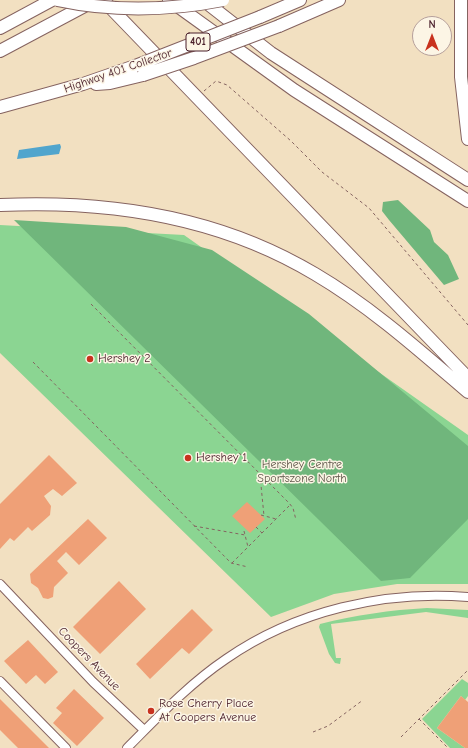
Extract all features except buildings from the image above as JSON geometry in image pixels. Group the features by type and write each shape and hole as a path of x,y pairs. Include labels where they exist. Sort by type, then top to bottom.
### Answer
{"highway":[{"path":"0,28 52,0"},
{"path":"57,0 84,6 132,10 167,8 223,0"},
{"path":"0,51 96,0"},
{"path":"103,0 468,378"},
{"path":"169,0 294,90 468,201"},
{"path":"203,0 271,53 468,180"},
{"name":"Highway 401 Collector","path":"0,107 139,70 300,0"},
{"path":"139,70 194,58 279,26 339,0"},
{"path":"460,0 461,77 468,139"},
{"path":"0,205 72,204 144,212 208,228 248,242 282,256 315,273 358,302 400,333 468,392"}],"street":[{"name":"Coopers Avenue","path":"0,584 93,682 144,730"},
{"path":"127,748 188,689 227,658 252,643 292,624 332,610 386,599 432,595 468,597"},
{"path":"0,681 66,748"}],"path":[{"path":"195,95 210,88 219,81 238,93 322,172 369,208 468,325"},
{"path":"92,304 290,505 296,520"},
{"path":"33,362 232,564 248,567"},
{"path":"260,474 264,516"},
{"path":"232,564 290,505"},
{"path":"261,515 277,519"},
{"path":"194,525 245,535"},
{"path":"256,527 262,533"},
{"path":"244,531 248,548"},
{"path":"401,737 468,670"},
{"path":"313,732 328,726 363,700"},
{"path":"419,719 448,748"}],"green space":[{"path":"398,200 430,230 434,242 448,255 459,279 444,285 382,211 383,202"},
{"path":"14,220 126,227 212,250 309,314 468,446 468,519 410,578 381,581"},
{"name":"Hershey Centre Sportszone North","path":"0,225 184,235 468,435 468,584 397,584 334,594 271,617 0,353"},
{"path":"427,608 468,610 468,618 426,612 331,624 336,658 341,658 340,664 335,663 329,654 319,627 320,624 347,618 400,610"},
{"path":"462,679 468,683 468,696 465,700 461,696 437,728 465,748 450,748 422,719"}],"water":[{"path":"60,144 61,147 59,154 17,159 19,150"}],"place":[{"name":"Hershey 2","path":"90,359"},
{"name":"Hershey 1","path":"188,458"},
{"name":"Rose Cherry Place At Coopers Avenue","path":"151,711"}]}
